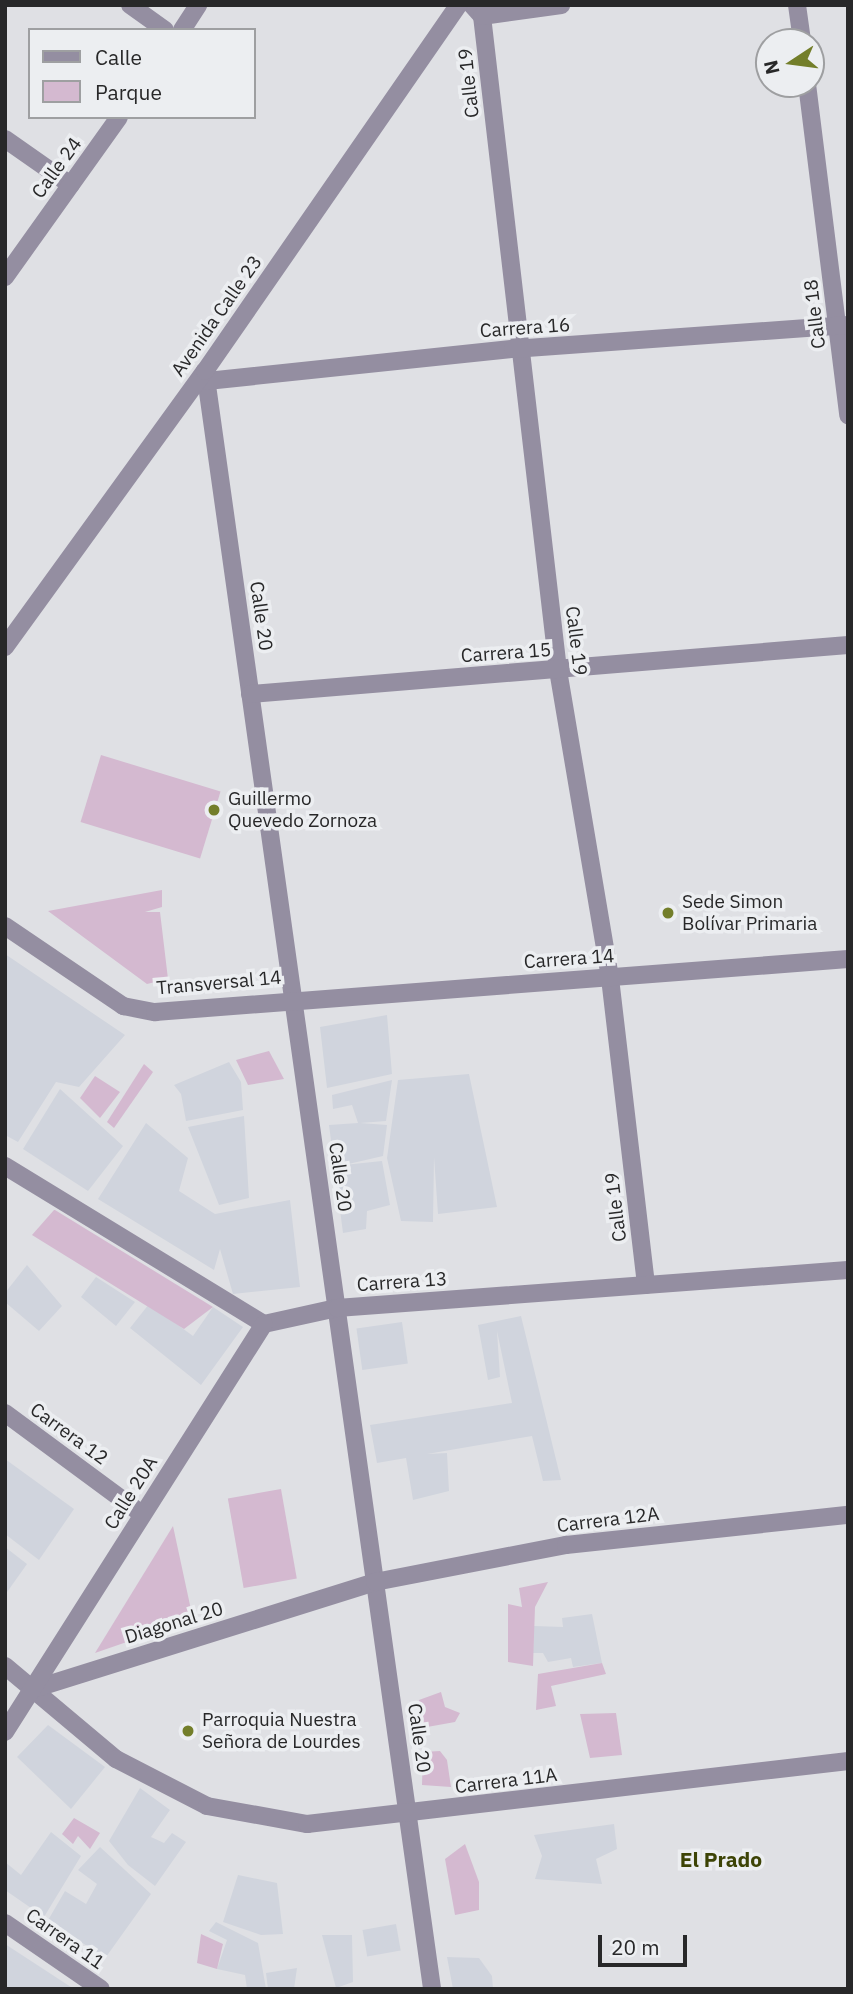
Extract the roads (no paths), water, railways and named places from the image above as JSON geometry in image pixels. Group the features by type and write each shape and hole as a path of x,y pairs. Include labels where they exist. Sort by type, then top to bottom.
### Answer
{"street":[{"path":"130,5 162,28"},
{"path":"183,28 198,5"},
{"name":"Avenida Calle 23","path":"5,647 206,376 458,5"},
{"path":"477,10 561,5"},
{"path":"797,5 800,28"},
{"name":"Calle 19","path":"477,10 558,670 610,978 646,1285"},
{"name":"Calle 18","path":"809,98 843,325 848,415"},
{"name":"Calle 24","path":"5,277 119,119"},
{"path":"5,139 71,185"},
{"name":"Carrera 16","path":"206,376 843,325"},
{"name":"Calle 20","path":"206,376 432,1989"},
{"name":"Carrera 15","path":"250,694 848,645"},
{"name":"Transversal 14","path":"5,926 123,1006 155,1012 293,998"},
{"name":"Carrera 14","path":"293,998 610,978 848,959"},
{"path":"5,1166 264,1324"},
{"name":"Carrera 13","path":"264,1324 337,1308 848,1270"},
{"name":"Calle 20A","path":"37,1688 142,1514 264,1324"},
{"name":"Carrera 12","path":"5,1413 142,1514"},
{"name":"Carrera 12A","path":"375,1582 566,1545 848,1515"},
{"name":"Diagonal 20","path":"37,1688 375,1582"},
{"name":"Carrera 11A","path":"5,1666 37,1688 116,1759 207,1805 307,1824 848,1761"},
{"path":"5,1732 37,1688"},
{"name":"Carrera 11","path":"5,1923 101,1989"}],"place":[{"name":"Guillermo Quevedo Zornoza","path":"214,810"},
{"name":"Sede Simon Bolívar Primaria","path":"668,913"},
{"name":"Parroquia Nuestra Señora de Lourdes","path":"188,1731"}],"district":[{"name":"El Prado","path":"721,1859"}]}
